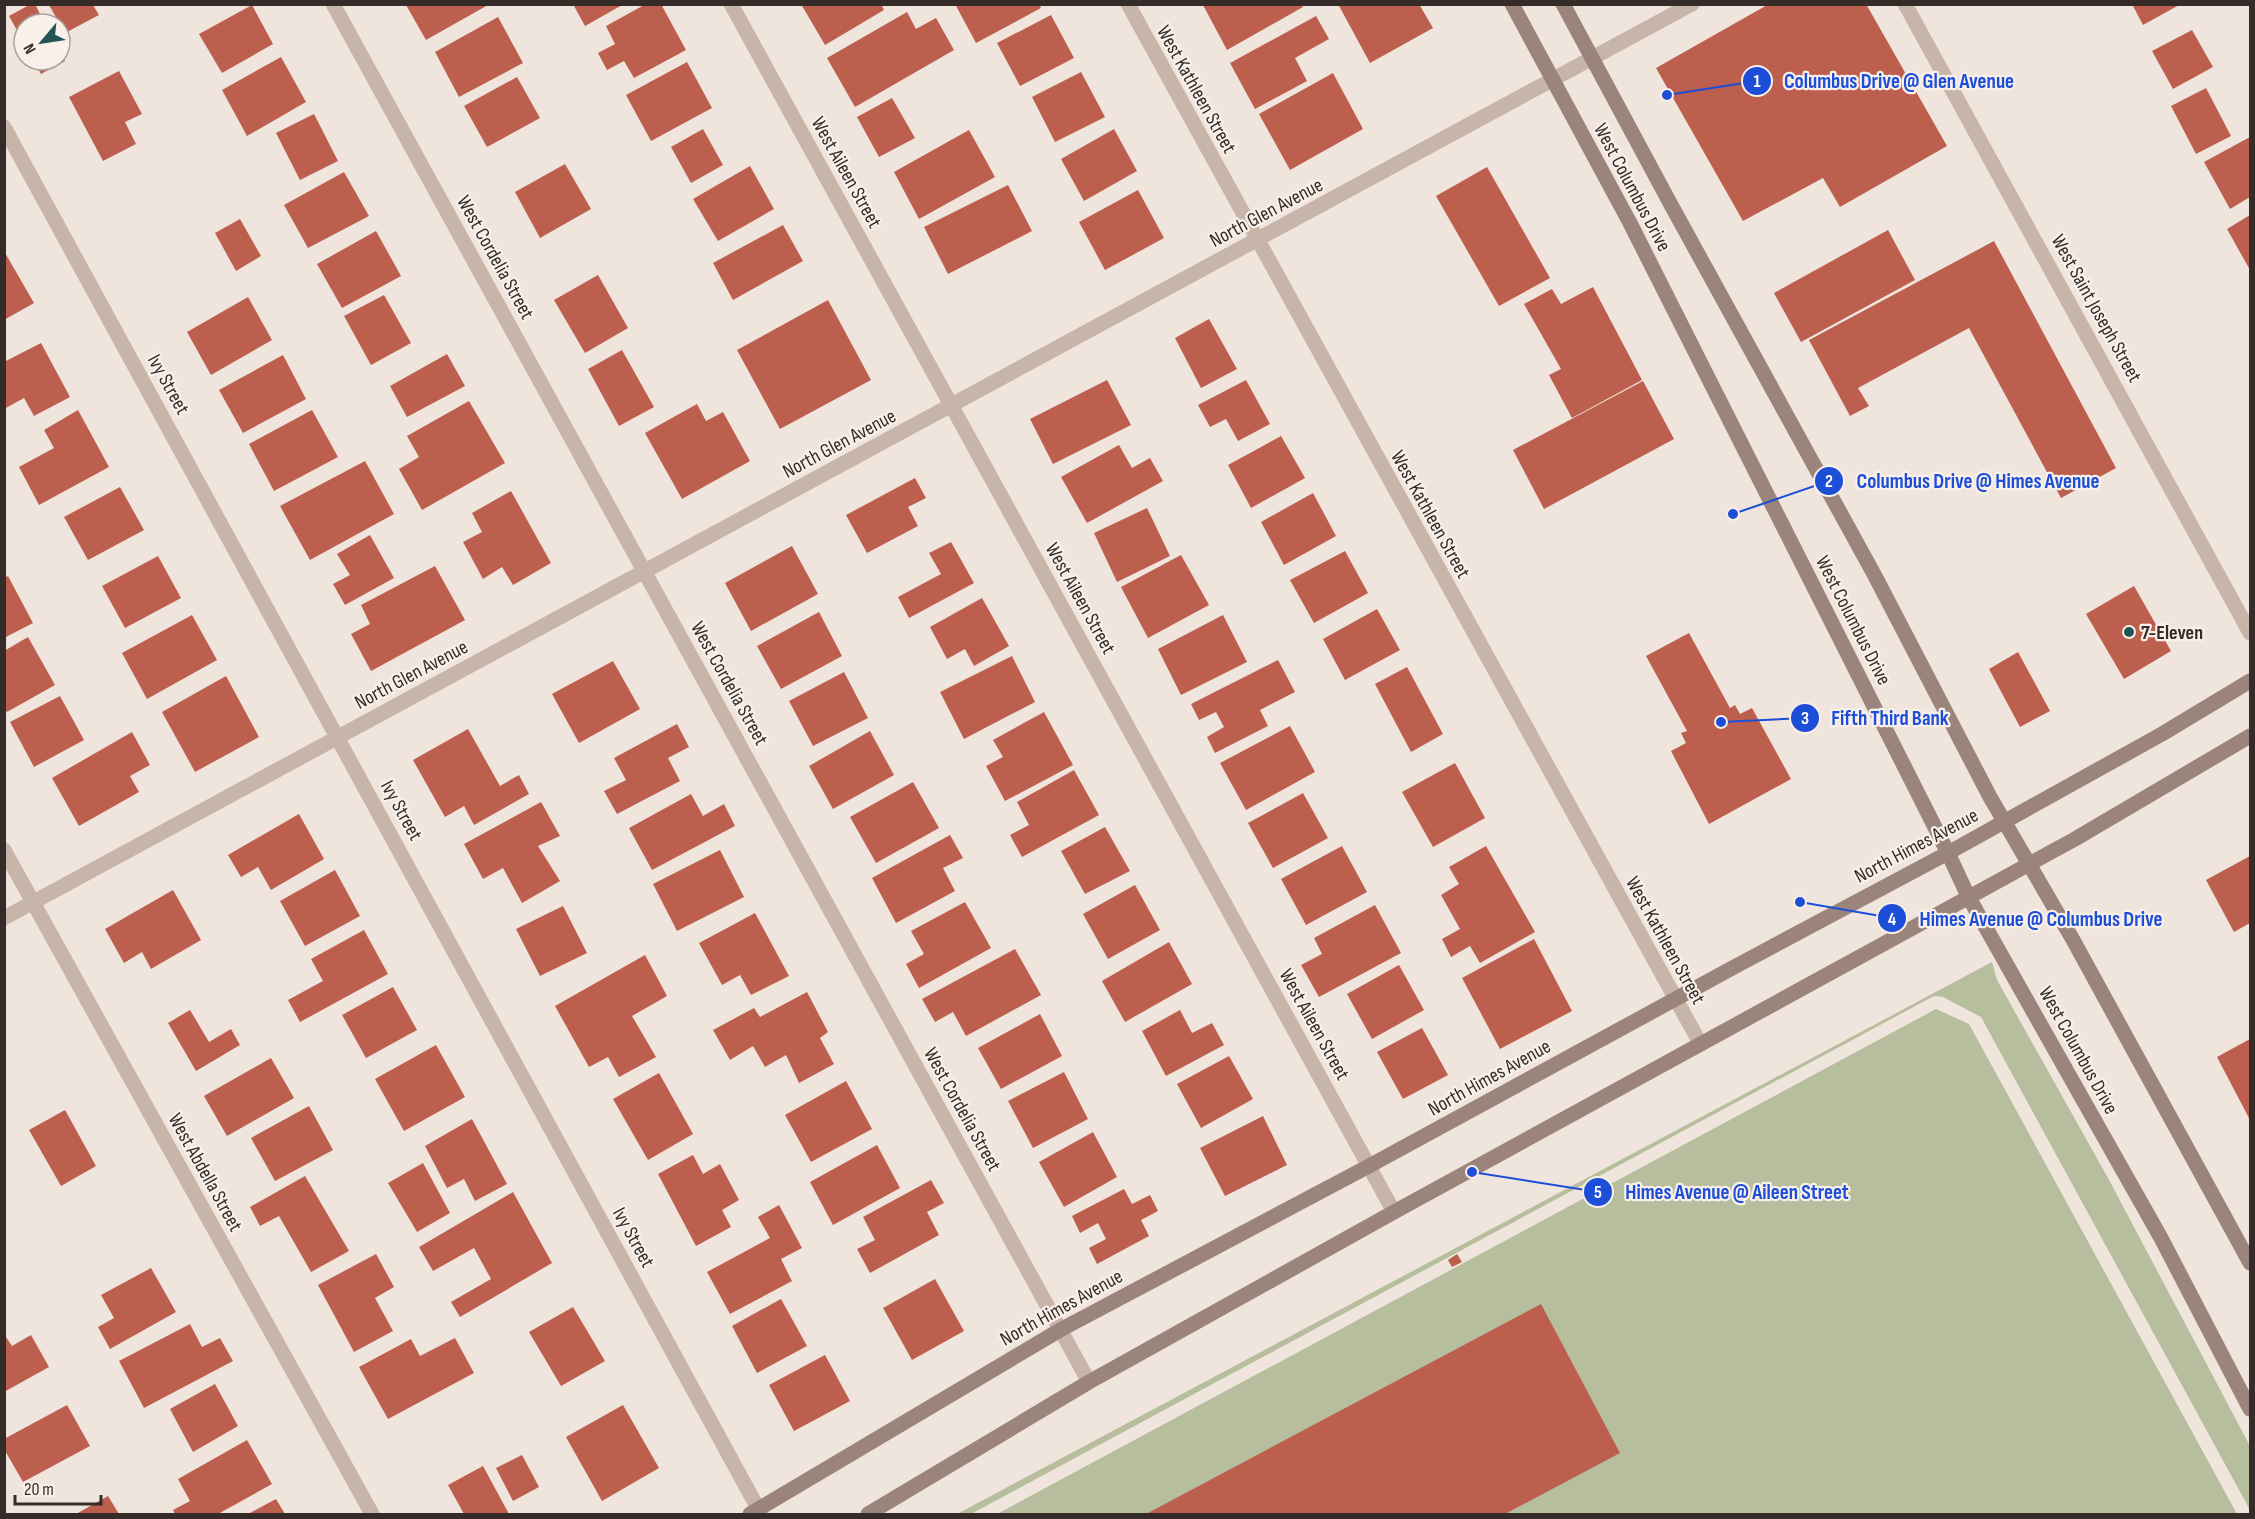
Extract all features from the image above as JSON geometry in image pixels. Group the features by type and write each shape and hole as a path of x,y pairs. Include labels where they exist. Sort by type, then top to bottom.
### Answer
{"street":[{"name":"West Cordelia Street","path":"333,4 1089,1382"},
{"name":"West Aileen Street","path":"730,4 1394,1212"},
{"name":"West Kathleen Street","path":"1128,4 1256,241 1700,1043"},
{"name":"West Columbus Drive","path":"1512,4 1640,244 1968,896 2161,1238 2250,1409"},
{"name":"West Columbus Drive","path":"1563,4 1875,576 2004,822 2078,948 2250,1263"},
{"name":"North Glen Avenue","path":"4,918 1692,4"},
{"name":"West Saint Joseph Street","path":"1905,4 2250,633"},
{"name":"Ivy Street","path":"4,127 338,736 757,1513"},
{"name":"North Himes Avenue","path":"757,1513 1060,1330 1948,853 2250,681"},
{"path":"868,1515 1089,1382 1700,1043 2028,865 2250,736"},
{"name":"West Abdella Street","path":"4,850 372,1515"}],"green space":[{"path":"1992,962 1997,980 2108,1178 2250,1446 2250,1510 1981,1017 1943,997 1934,996 971,1514 957,1514"},
{"path":"1936,1009 1969,1024 2237,1514 997,1514"}],"building":[{"path":"35,4 39,12 16,12"},
{"path":"573,4 624,4 585,26"},
{"path":"646,4 661,4 686,50 634,78 624,61 607,70 598,53 615,44 606,26"},
{"path":"801,4 881,4 884,10 825,45"},
{"path":"955,4 1039,4 1041,8 976,43"},
{"path":"1301,4 1303,7 1227,50 1203,5"},
{"path":"1338,4 1419,4 1433,28 1370,63"},
{"path":"1769,4 1866,4 1947,146 1840,207 1823,178 1743,221 1656,68"},
{"path":"2132,4 2181,4 2143,25"},
{"path":"49,5 93,5 99,15 72,29 72,12 53,12"},
{"path":"252,5 273,44 222,73 199,34"},
{"path":"406,5 488,5 426,40"},
{"path":"907,12 916,29 936,18 954,50 855,107 827,58"},
{"path":"1051,15 1074,58 1020,86 997,43"},
{"path":"1316,16 1329,39 1295,58 1307,81 1255,109 1230,63"},
{"path":"498,17 523,63 459,97 435,52"},
{"path":"2192,30 2213,67 2173,89 2152,51"},
{"path":"281,57 306,102 247,136 222,90"},
{"path":"687,62 712,108 651,141 626,95"},
{"path":"119,71 142,114 125,122 136,144 103,161 69,97"},
{"path":"1081,72 1105,117 1055,142 1032,97"},
{"path":"1333,73 1363,129 1290,170 1259,114"},
{"path":"517,77 540,118 487,147 464,106"},
{"path":"2206,88 2231,136 2196,154 2171,106"},
{"path":"892,98 915,138 879,157 857,117"},
{"path":"314,114 338,161 300,180 276,133"},
{"path":"703,129 723,165 691,183 671,147"},
{"path":"1114,129 1137,171 1084,201 1061,159"},
{"path":"969,130 995,177 919,219 894,172"},
{"path":"2250,137 2250,197 2230,209 2204,162"},
{"path":"565,164 591,209 540,238 515,192"},
{"path":"750,166 774,209 718,241 693,199"},
{"path":"1487,167 1550,278 1499,306 1436,196"},
{"path":"344,172 369,216 308,248 284,205"},
{"path":"1008,185 1032,231 948,274 924,227"},
{"path":"1138,190 1164,238 1105,270 1079,222"},
{"path":"2250,215 2250,270 2227,229"},
{"path":"240,219 261,256 236,271 215,233"},
{"path":"783,225 803,261 733,300 713,263"},
{"path":"1888,230 1915,280 1801,342 1774,293"},
{"path":"376,231 401,276 342,308 317,264"},
{"path":"1994,241 2116,468 2061,498 1969,328 1858,388 1869,406 1850,416 1809,340"},
{"path":"4,251 34,303 4,320"},
{"path":"598,275 628,328 585,353 554,300"},
{"path":"1593,287 1642,380 1572,418 1549,375 1561,369 1524,304 1552,289 1561,304"},
{"path":"384,295 411,343 371,365 344,316"},
{"path":"248,297 272,340 211,375 187,332"},
{"path":"828,300 871,380 780,429 737,350"},
{"path":"1209,319 1237,369 1201,388 1175,338"},
{"path":"41,343 70,397 34,416 24,398 4,409 4,362"},
{"path":"622,350 654,407 619,426 588,369"},
{"path":"447,354 465,386 407,417 390,386"},
{"path":"283,355 306,399 243,433 219,390"},
{"path":"1107,380 1131,425 1053,464 1030,419"},
{"path":"1246,380 1270,424 1238,441 1226,419 1210,427 1198,405"},
{"path":"1643,381 1674,439 1544,509 1513,450"},
{"path":"469,401 505,463 422,510 399,469 419,457 407,436"},
{"path":"697,404 706,421 723,412 750,461 682,499 645,433"},
{"path":"78,410 109,467 39,505 19,467 54,448 44,430"},
{"path":"312,410 338,457 274,491 249,444"},
{"path":"1281,436 1305,478 1251,508 1228,465"},
{"path":"1119,445 1132,468 1150,458 1163,481 1087,523 1061,477"},
{"path":"365,461 394,514 310,560 280,506"},
{"path":"915,478 926,498 908,507 918,526 867,553 846,515"},
{"path":"120,487 144,530 88,560 64,517"},
{"path":"511,491 551,563 513,585 502,567 483,579 463,542 482,532 472,513"},
{"path":"1313,493 1336,536 1284,565 1261,522"},
{"path":"1147,508 1170,556 1117,582 1094,533"},
{"path":"370,535 394,578 345,605 333,584 350,575 337,554"},
{"path":"951,542 974,583 909,618 898,597 941,574 929,553"},
{"path":"792,546 818,594 751,631 725,583"},
{"path":"1345,551 1368,593 1314,623 1290,580"},
{"path":"1181,555 1209,605 1148,638 1121,587"},
{"path":"158,556 181,598 125,628 102,586"},
{"path":"435,566 465,620 371,671 351,634 370,624 361,605"},
{"path":"8,576 33,623 4,638 4,578"},
{"name":"7-Eleven","path":"2134,586 2171,651 2124,679 2086,614"},
{"path":"982,598 1009,646 974,666 965,649 947,659 930,627"},
{"path":"1377,609 1400,650 1345,680 1323,639"},
{"path":"819,612 842,656 781,689 757,646"},
{"path":"192,615 217,660 147,699 122,653"},
{"path":"1223,615 1247,662 1181,695 1158,649"},
{"path":"1689,633 1730,708 1735,705 1740,714 1752,708 1791,779 1709,824 1671,751 1686,743 1681,733 1687,731 1646,656"},
{"path":"28,637 55,685 7,712 4,707 4,651"},
{"path":"2018,652 2050,711 2020,727 1989,669"},
{"path":"1012,656 1035,702 964,739 940,692"},
{"path":"1278,660 1295,692 1260,710 1268,726 1215,753 1207,737 1224,727 1216,712 1199,720 1191,704"},
{"path":"613,661 640,709 579,743 552,694"},
{"path":"1407,667 1443,734 1411,752 1375,684"},
{"path":"844,672 868,718 813,746 789,701"},
{"path":"226,676 259,737 195,772 162,712"},
{"path":"60,696 84,740 34,767 10,722"},
{"path":"1044,712 1073,765 1005,801 986,766 1003,757 993,740"},
{"path":"677,724 689,747 668,758 680,781 617,814 604,791 626,780 614,758"},
{"path":"1290,726 1315,772 1246,810 1220,763"},
{"path":"468,729 500,786 519,775 529,794 474,825 464,806 445,817 413,760"},
{"path":"870,731 894,775 833,809 809,766"},
{"path":"132,732 150,765 130,776 139,792 79,826 52,778"},
{"path":"1455,763 1485,818 1433,847 1402,792"},
{"path":"1074,770 1099,815 1022,857 1010,835 1029,825 1017,802"},
{"path":"913,782 939,828 876,863 850,817"},
{"path":"1303,793 1328,838 1273,868 1248,823"},
{"path":"691,794 703,816 724,804 735,826 652,870 629,828"},
{"path":"541,802 560,836 538,846 560,881 522,903 503,868 483,879 464,844"},
{"path":"299,814 324,859 271,890 258,867 241,877 228,855"},
{"path":"1105,827 1130,871 1085,894 1061,851"},
{"path":"950,835 963,858 943,868 955,891 896,923 872,878"},
{"path":"1342,846 1367,892 1306,925 1281,879"},
{"path":"1486,846 1535,932 1480,963 1470,946 1451,957 1442,939 1460,929 1441,895 1459,884 1449,867"},
{"path":"720,850 744,897 677,931 653,884"},
{"path":"2250,856 2250,923 2234,932 2206,880"},
{"path":"335,870 360,916 305,946 280,901"},
{"path":"1135,885 1160,930 1108,959 1083,914"},
{"path":"173,890 201,940 151,969 142,952 124,963 105,929"},
{"path":"965,902 991,948 919,988 906,964 924,954 911,931"},
{"path":"1375,905 1401,953 1319,997 1301,965 1322,954 1314,938"},
{"path":"563,906 587,953 540,976 516,929"},
{"path":"755,913 789,976 751,995 740,975 722,985 699,943"},
{"path":"364,930 388,974 300,1022 288,1000 323,981 311,959"},
{"path":"1534,939 1572,1011 1500,1049 1462,978"},
{"path":"1169,942 1192,984 1125,1022 1102,981"},
{"path":"1015,949 1041,995 966,1036 953,1012 935,1022 922,999"},
{"path":"645,955 667,996 632,1016 656,1057 619,1077 608,1057 589,1067 555,1006"},
{"path":"1399,965 1424,1010 1372,1039 1347,994"},
{"path":"393,987 417,1030 366,1058 342,1015"},
{"path":"807,992 828,1032 820,1038 834,1064 799,1083 786,1055 765,1067 753,1046 730,1060 713,1030 754,1008 760,1017"},
{"path":"190,1010 209,1042 231,1029 240,1045 196,1071 168,1023"},
{"path":"1180,1010 1192,1033 1212,1023 1224,1045 1166,1076 1142,1031"},
{"path":"1040,1014 1062,1056 1001,1089 978,1048"},
{"path":"1422,1028 1448,1075 1403,1099 1377,1052"},
{"path":"2250,1039 2250,1120 2217,1057"},
{"path":"436,1045 465,1097 404,1131 375,1079"},
{"path":"1229,1056 1253,1099 1201,1128 1177,1084"},
{"path":"271,1058 294,1098 227,1136 204,1096"},
{"path":"1064,1072 1088,1119 1033,1148 1008,1101"},
{"path":"659,1073 693,1134 648,1160 613,1099"},
{"path":"846,1081 872,1129 811,1162 785,1115"},
{"path":"309,1106 333,1150 275,1181 251,1138"},
{"path":"65,1110 96,1166 61,1186 29,1130"},
{"path":"1263,1116 1287,1165 1225,1196 1200,1148"},
{"path":"472,1119 507,1184 475,1201 464,1179 447,1188 425,1146"},
{"path":"1093,1132 1117,1177 1064,1207 1039,1162"},
{"path":"877,1145 900,1188 833,1225 810,1182"},
{"path":"693,1155 703,1174 720,1164 739,1200 722,1210 731,1227 696,1246 658,1174"},
{"path":"423,1163 450,1213 417,1232 388,1183"},
{"path":"305,1176 349,1251 311,1272 279,1216 260,1226 250,1207"},
{"path":"931,1180 944,1203 927,1212 939,1235 870,1273 857,1249 875,1240 863,1217"},
{"path":"1124,1189 1132,1204 1150,1195 1158,1211 1141,1220 1149,1236 1097,1264 1089,1248 1106,1239 1098,1223 1080,1233 1072,1216"},
{"path":"513,1192 552,1263 460,1317 451,1302 491,1279 474,1248 433,1271 419,1247"},
{"path":"779,1205 802,1248 781,1259 792,1281 730,1314 707,1272 770,1238 758,1217"},
{"path":"376,1254 394,1287 375,1298 393,1331 354,1352 318,1285"},
{"path":"1457,1254 1462,1262 1452,1267 1448,1260"},
{"path":"151,1268 176,1312 110,1349 98,1327 114,1318 101,1295"},
{"path":"935,1279 964,1331 912,1360 883,1308"},
{"path":"781,1299 807,1346 757,1373 732,1326"},
{"path":"1541,1304 1620,1453 1505,1514 1146,1514"},
{"path":"573,1307 605,1361 561,1386 529,1332"},
{"path":"190,1324 202,1347 220,1338 233,1361 144,1408 119,1361"},
{"path":"4,1334 12,1346 31,1335 49,1367 4,1392"},
{"path":"455,1338 474,1373 388,1419 359,1367 411,1339 420,1356"},
{"path":"825,1355 850,1401 794,1431 769,1385"},
{"path":"215,1384 238,1426 193,1452 170,1409"},
{"path":"67,1405 90,1446 23,1482 4,1449 4,1439"},
{"path":"623,1405 659,1468 602,1501 566,1437"},
{"path":"247,1440 272,1484 218,1514 175,1514 173,1510 190,1501 178,1479"},
{"path":"522,1455 539,1487 513,1501 496,1468"},
{"path":"483,1466 509,1514 464,1514 448,1485"},
{"path":"108,1496 119,1514 76,1514"},
{"path":"276,1499 285,1514 248,1514"}],"place":[{"name":"Columbus Drive @ Glen Avenue","path":"1667,95"},
{"name":"Columbus Drive @ Himes Avenue","path":"1733,514"},
{"name":"7-Eleven","path":"2129,632"},
{"name":"Fifth Third Bank","path":"1721,722"},
{"name":"Himes Avenue @ Columbus Drive","path":"1800,902"},
{"name":"Himes Avenue @ Aileen Street","path":"1472,1172"}]}
